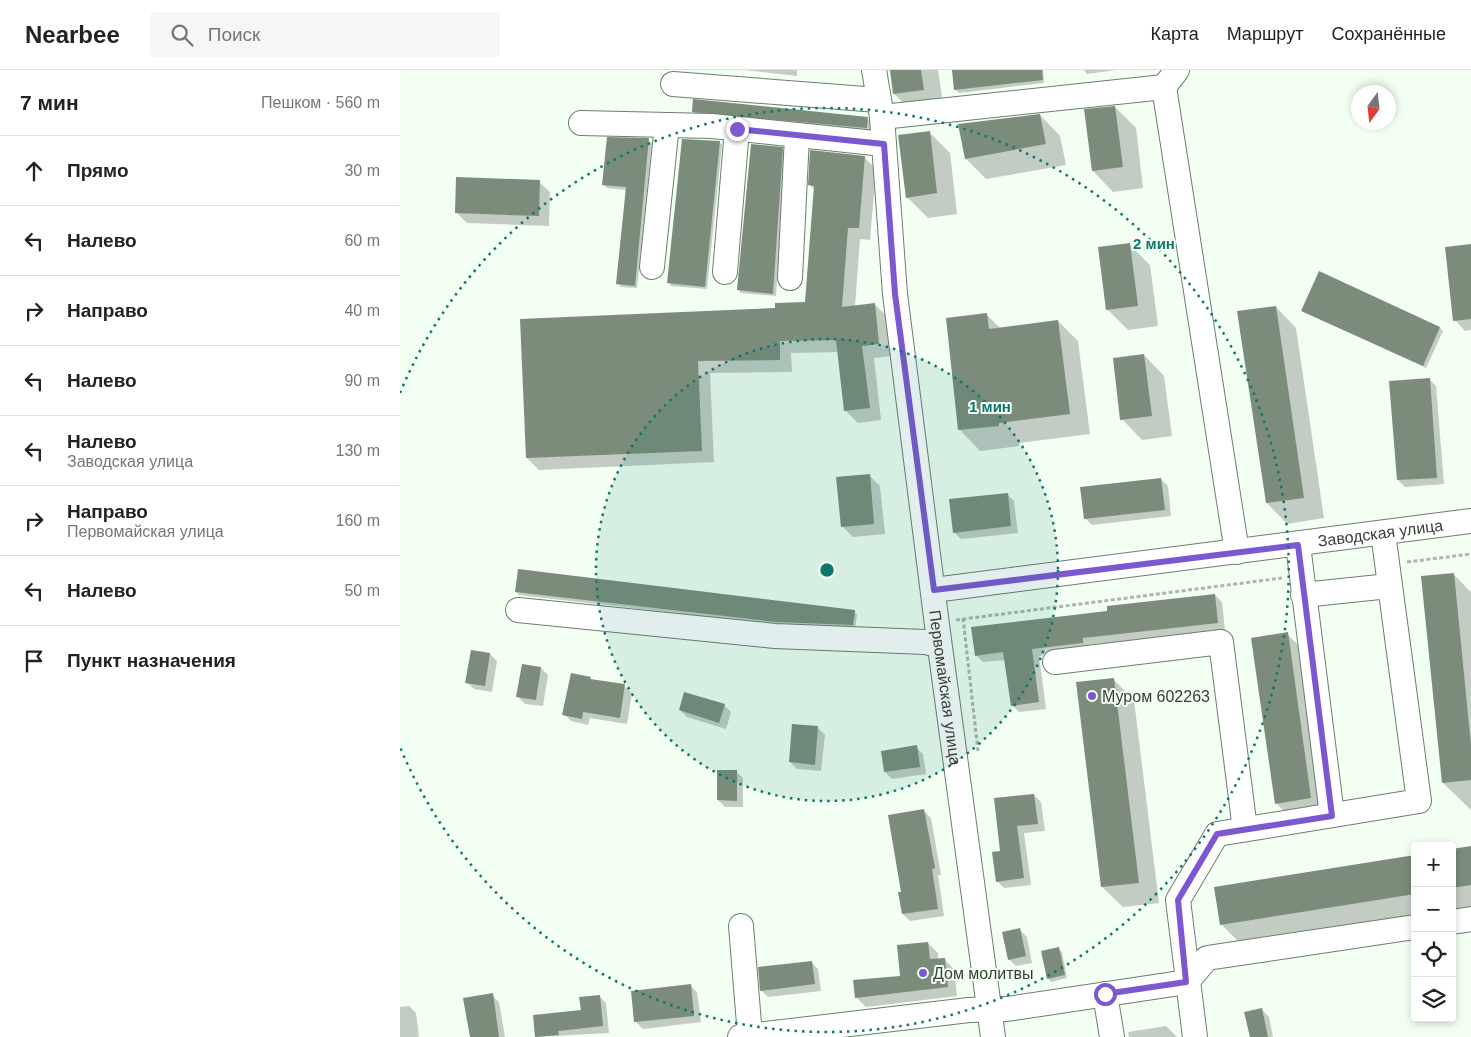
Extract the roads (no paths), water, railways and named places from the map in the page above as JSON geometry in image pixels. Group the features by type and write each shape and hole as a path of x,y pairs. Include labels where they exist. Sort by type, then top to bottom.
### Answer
{"street":[{"name":"Первомайская улица","path":"874,70 884,144 895,294 934,590 938,635 993,1037"},
{"path":"672,84 880,108 1167,76 1237,552"},
{"path":"580,123 737,129 884,144"},
{"path":"652,267 667,125"},
{"path":"726,272 737,129"},
{"path":"790,278 797,136"},
{"name":"Заводская улица","path":"934,590 1298,545 1471,521"},
{"path":"1195,1037 1186,982 1178,900 1217,834 1419,801 1383,533"},
{"path":"1298,545 1332,816"},
{"path":"1302,585 1388,575"},
{"path":"518,610 775,636 925,642 938,635"},
{"path":"1055,662 1221,642 1245,829"},
{"path":"1456,921 1471,919"},
{"path":"741,926 745,1036 989,1009 1186,982 1207,958 1411,928"},
{"path":"1105,994 1112,1037"}],"place":[{"name":"Муром 602263","path":"1092,696"},
{"name":"Дом молитвы","path":"923,973"}]}
